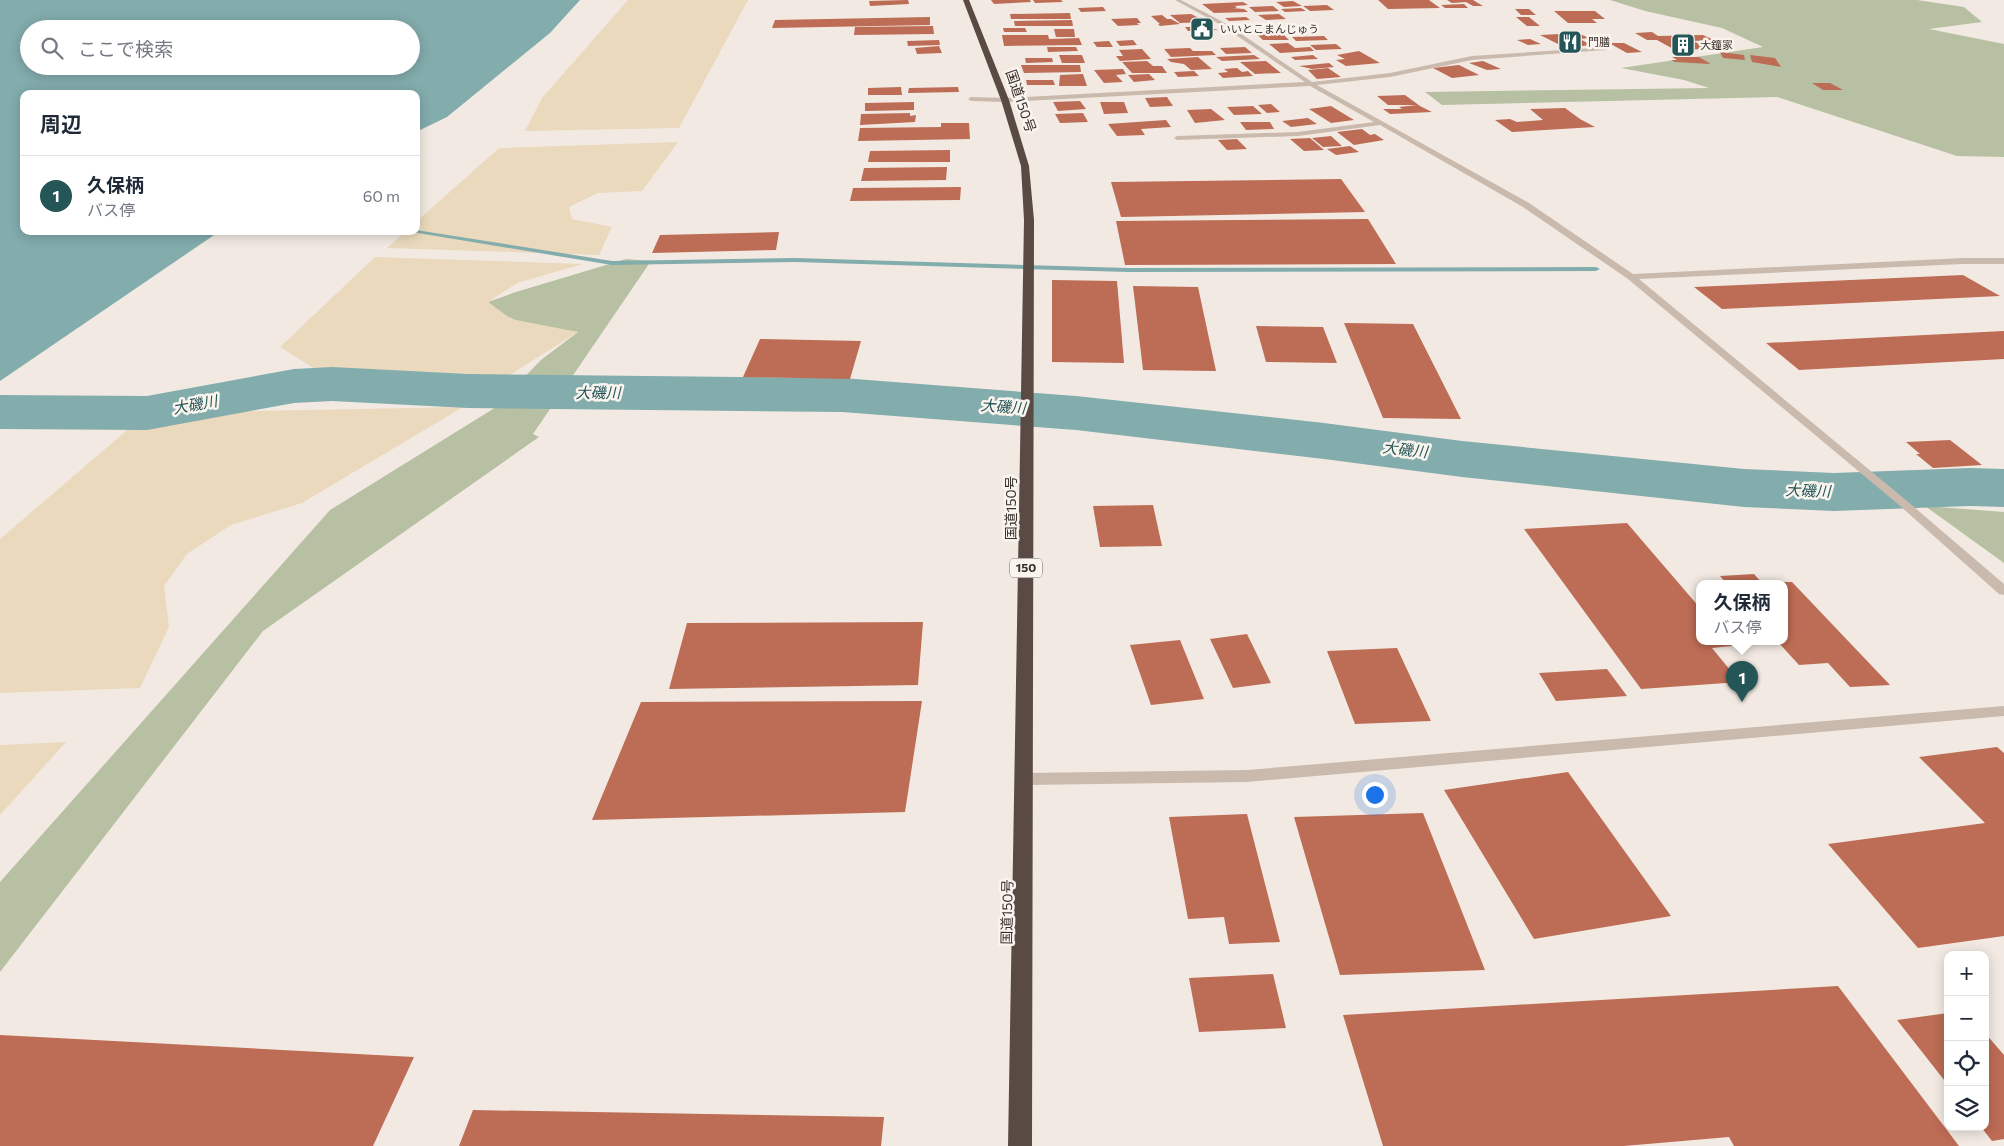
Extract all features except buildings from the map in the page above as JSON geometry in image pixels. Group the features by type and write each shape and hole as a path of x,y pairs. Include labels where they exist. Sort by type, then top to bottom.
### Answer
{"highway":[{"name":"国道150号","path":"966,0 1005,100 1025,166 1029,220 1020,1146"}],"street":[{"path":"1177,0 1223,24 1311,84 1526,205 1631,277 1902,502 2004,591"},
{"path":"971,99 1005,100 1311,84 1390,75 1472,58 1606,48"},
{"path":"1177,138 1298,134 1383,123"},
{"path":"1631,277 1963,261 2004,261"},
{"path":"1025,779 1247,776 2004,711"}],"green space":[{"path":"1610,0 1917,0 1964,7 1982,22 1929,29 2004,44 2004,157 1957,156 1777,97 1442,105 1425,92 1709,88 1684,80 1621,68 1763,47 1722,28 1645,11"},
{"path":"626,259 651,261 533,434 539,437 263,631 0,972 0,882 330,510 493,409 541,360 578,332 519,322 498,311 488,302"},
{"path":"1925,506 2004,512 2004,563"}],"sand":[{"path":"628,0 748,0 679,128 525,131 542,98"},
{"path":"678,142 642,191 598,193 569,207 572,219 612,227 599,255 387,248 402,235 420,235 420,218 499,148"},
{"path":"375,257 583,264 517,283 488,302 511,319 578,332 500,381 318,371 280,347"},
{"path":"463,407 302,503 231,525 187,554 164,586 169,627 140,688 0,693 0,539 147,413"},
{"path":"66,742 0,815 0,745"}],"water":[{"path":"0,0 580,0 550,33 447,117 420,130 420,90 20,90 20,235 214,235 0,381"}],"waterway":[{"path":"420,233 612,263 795,260 1128,270 1596,269"},
{"name":"大磯川","path":"0,412 147,413 294,386 332,384 468,391 842,395 1076,413 1324,441 1462,459 1744,488 1834,492 1970,487 2004,488"}],"place":[{"name":"いいとこまんじゅう","path":"1202,29"},
{"name":"門膳","path":"1570,42"},
{"name":"大鐘家","path":"1683,45"},
{"name":"久保柄","path":"1742,702"}]}
